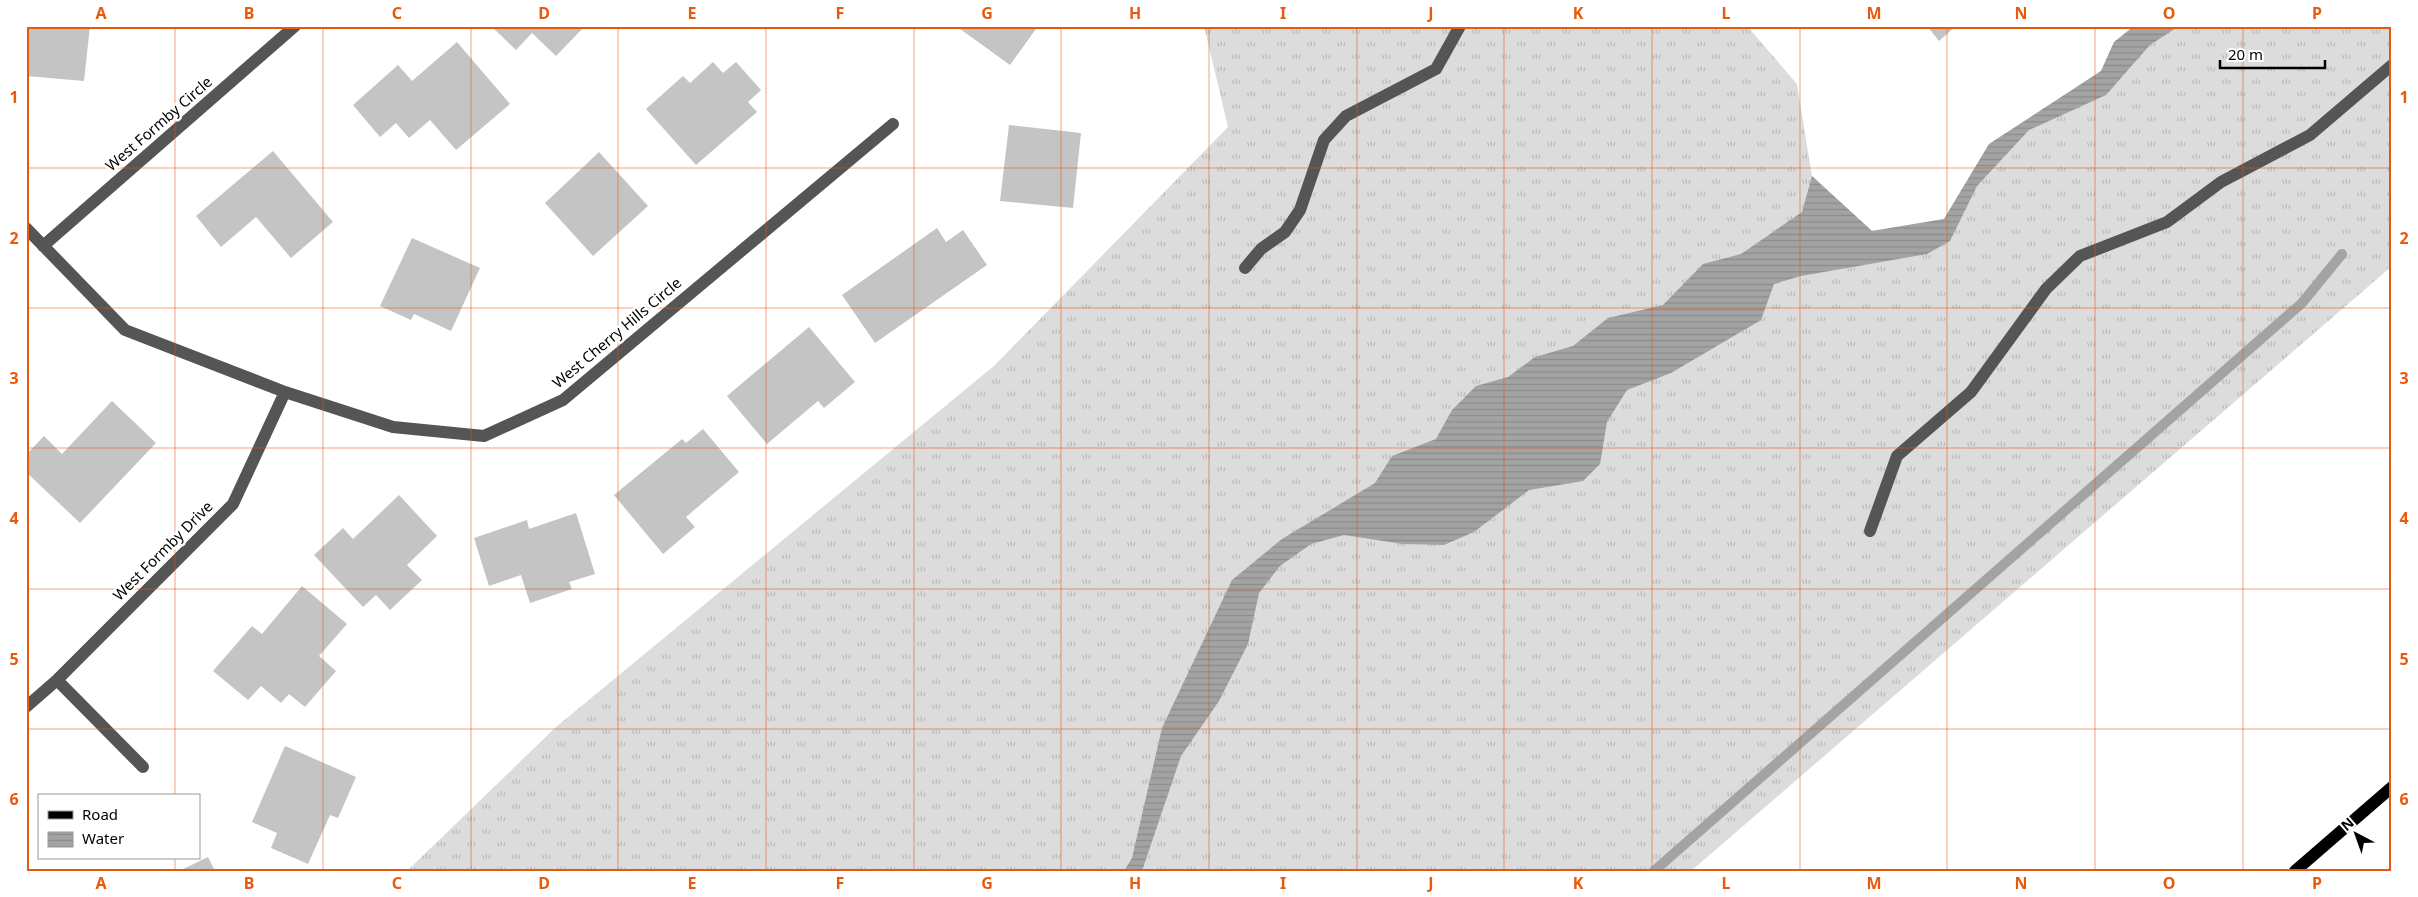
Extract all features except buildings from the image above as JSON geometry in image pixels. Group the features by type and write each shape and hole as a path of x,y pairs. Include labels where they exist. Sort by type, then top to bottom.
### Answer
{"main road":[{"path":"2295,871 2392,787"}],"street":[{"name":"West Formby Circle","path":"43,246 295,26"},
{"path":"1245,268 1261,249 1285,232 1300,210 1324,140 1346,116 1436,69 1460,26"},
{"path":"1870,531 1897,456 1971,392 2046,289 2080,256 2166,222 2221,182 2310,135 2392,65"},
{"name":"West Cherry Hills Circle","path":"26,228 125,330 285,392 393,427 484,436 563,400 893,124"},
{"name":"West Formby Drive","path":"26,707 57,680 233,504 285,392"},
{"path":"57,680 143,766"}],"green space":[{"path":"1204,26 1747,26 1797,84 1812,176 1872,231 1944,219 1989,144 2101,71 2114,42 2134,26 2392,26 2392,266 1691,871 407,871 556,727 995,365 1228,127"}],"water":[{"path":"2134,26 2179,26 2150,45 2106,95 2029,130 1977,186 1950,241 1927,254 1801,276 1774,284 1761,320 1671,373 1627,390 1607,422 1600,464 1583,481 1529,490 1474,532 1444,545 1403,544 1344,535 1311,544 1280,566 1259,593 1248,644 1219,701 1181,756 1142,871 1124,871 1132,858 1162,728 1232,580 1282,539 1375,483 1392,456 1436,439 1452,410 1476,386 1508,377 1535,357 1573,346 1608,318 1663,305 1703,264 1741,254 1802,212 1812,176 1872,231 1944,219 1989,144 2101,71 2114,42"}],"waterway":[{"path":"1654,871 2302,303 2342,254"}]}
